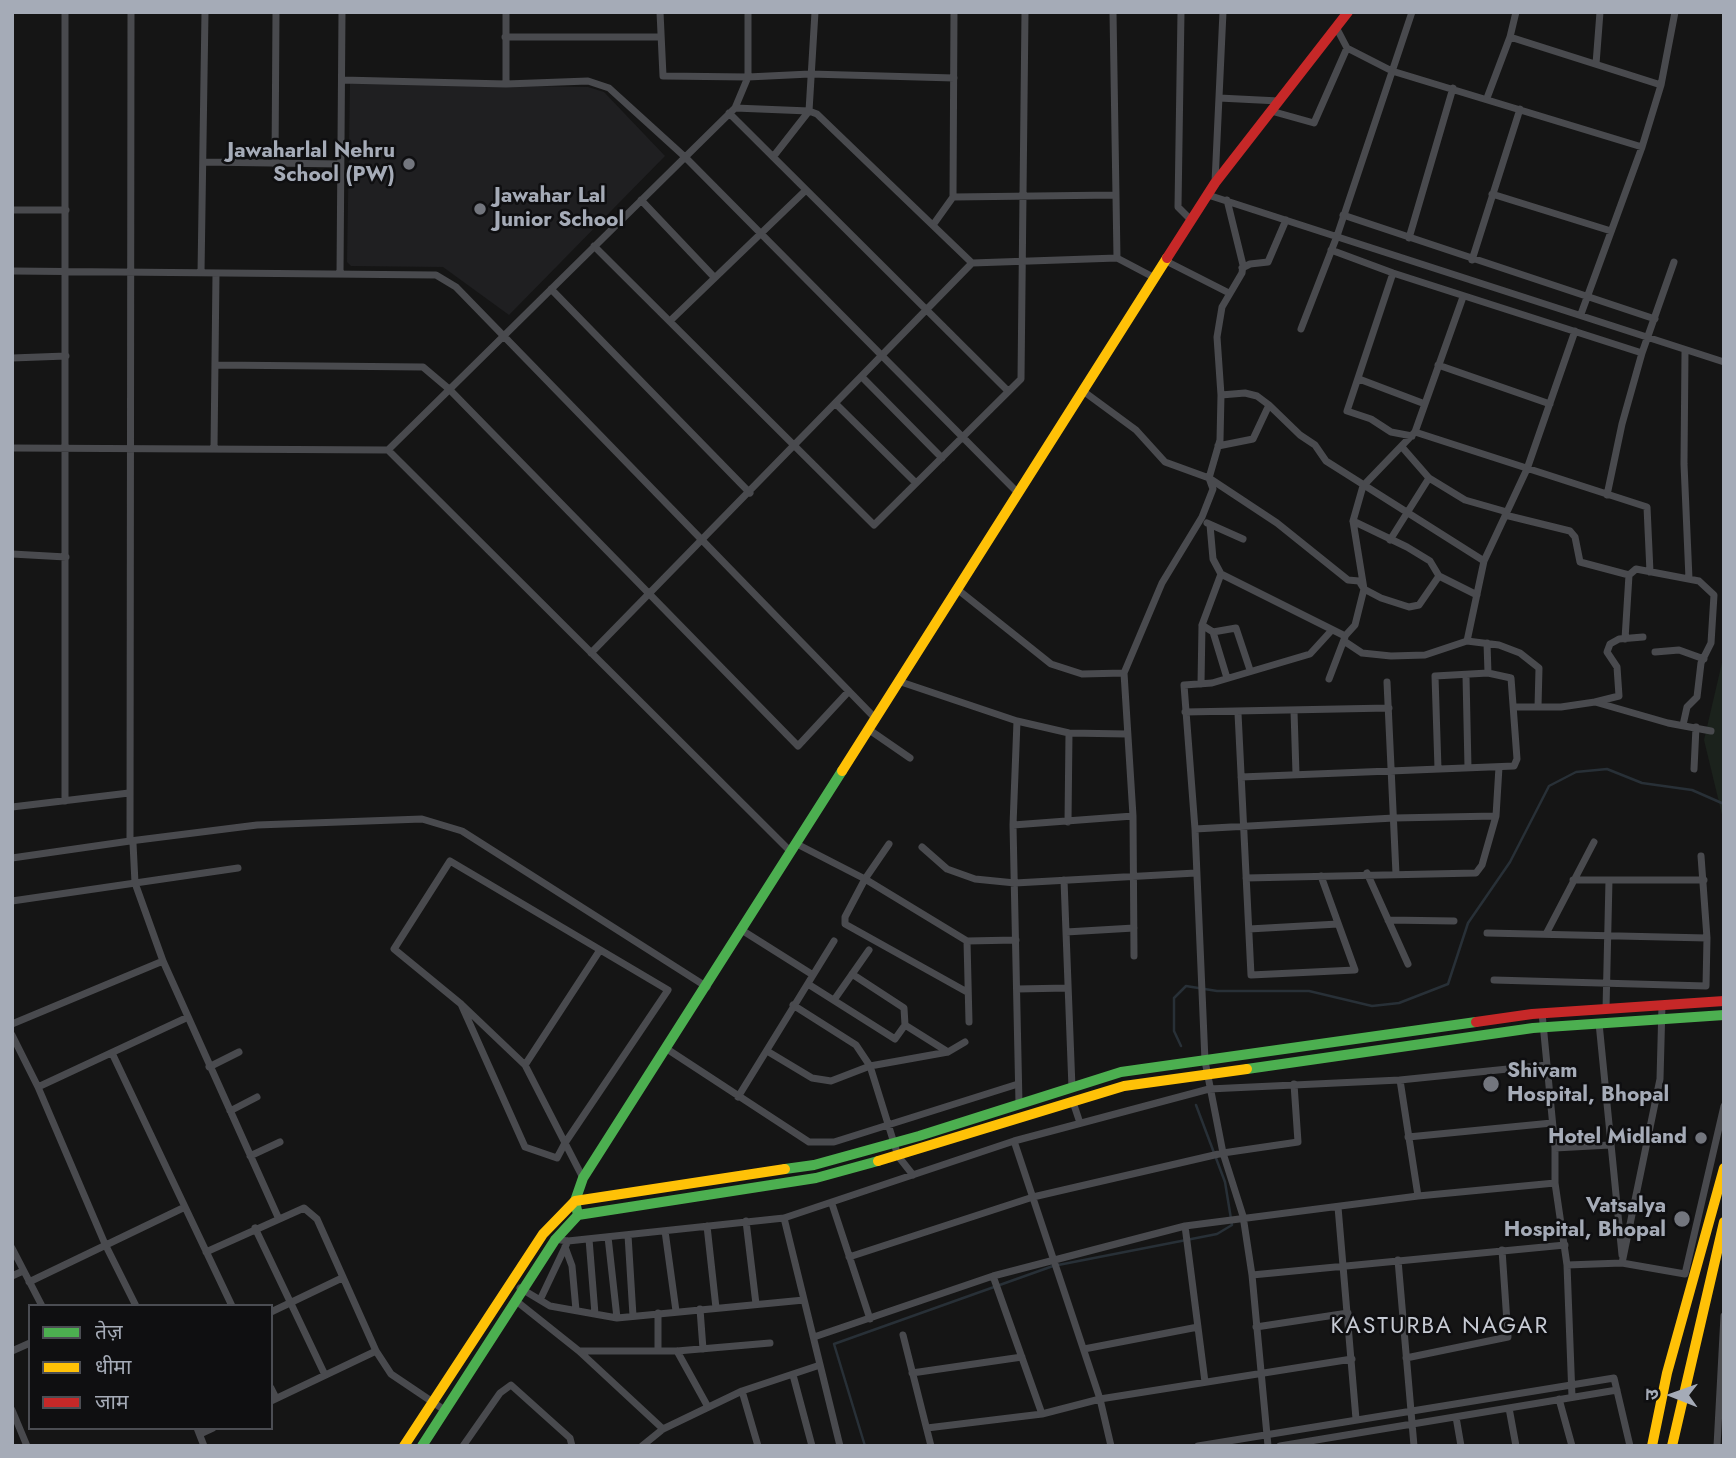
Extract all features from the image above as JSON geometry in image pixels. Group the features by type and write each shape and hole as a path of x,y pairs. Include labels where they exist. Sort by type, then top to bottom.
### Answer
{"main road":[{"path":"422,1446 515,1300 518,1287 543,1234 575,1201 583,1178 707,987 740,929 1191,220 1215,183 1348,12"},
{"path":"575,1201 814,1164 1121,1072 1542,1013 1724,1001"},
{"path":"404,1446 518,1287 578,1215 816,1178 898,1156 1124,1086 1543,1027 1724,1015"},
{"path":"1652,1446 1667,1373 1713,1216 1724,1168"},
{"path":"575,1201 578,1215"},
{"path":"1672,1446 1724,1222"}],"street":[{"path":"65,12 65,801"},
{"path":"131,12 129,793 135,883 186,1018 278,1217"},
{"path":"201,273 205,12"},
{"path":"275,164 276,12"},
{"path":"340,274 342,12"},
{"path":"506,12 506,84"},
{"path":"660,12 663,76 748,78 810,74 954,78"},
{"path":"388,450 732,110 748,78 748,12"},
{"path":"773,157 809,111 815,12"},
{"path":"933,225 953,197 954,12"},
{"path":"594,246 793,448 874,525 1021,379 1026,12"},
{"path":"1113,12 1117,258"},
{"path":"1181,12 1178,207 1191,220"},
{"path":"1215,183 1223,12"},
{"path":"1301,329 1337,236 1412,12"},
{"path":"1487,98 1510,37 1516,12"},
{"path":"1596,64 1600,12"},
{"path":"1581,314 1642,147 1661,85 1675,12"},
{"path":"1336,27 1347,48 1392,71 1642,147"},
{"path":"506,37 661,37"},
{"path":"1510,37 1661,85"},
{"path":"1270,111 1314,123 1347,48"},
{"path":"342,80 506,84 588,82 609,88 685,156 1018,493"},
{"path":"1409,237 1453,88"},
{"path":"1219,98 1279,101"},
{"path":"1472,260 1520,109"},
{"path":"732,110 809,111 817,114 972,263"},
{"path":"732,110 773,157 1008,391"},
{"path":"203,162 340,164"},
{"path":"670,321 759,232 806,190"},
{"path":"1492,194 1611,231"},
{"path":"953,197 1116,195"},
{"path":"1208,195 1648,336 1685,352 1724,362"},
{"path":"641,200 714,277"},
{"path":"1227,201 1242,268"},
{"path":"12,210 65,210"},
{"path":"1343,215 1655,319"},
{"path":"1134,956 1133,816 1124,673 1162,583 1200,520 1213,489 1209,478 1218,446 1221,395 1216,337 1222,307 1242,268 1268,262 1286,220"},
{"path":"1331,250 1393,274 1642,353"},
{"path":"591,653 972,263 1117,258 1155,278"},
{"path":"1166,261 1229,293"},
{"path":"1607,495 1622,424 1642,353 1674,262"},
{"path":"12,271 436,275 456,287 875,718"},
{"path":"214,449 216,273"},
{"path":"1393,274 1347,411 1371,419 1391,432 1414,434 1647,507 1650,572"},
{"path":"551,289 750,492"},
{"path":"1329,679 1344,638 1356,623 1364,589 1353,521 1363,486 1414,434 1463,297"},
{"path":"1467,641 1487,555 1527,469 1575,331"},
{"path":"1685,352 1684,464 1689,579"},
{"path":"12,358 66,356"},
{"path":"216,365 423,367 449,389 798,746 849,691"},
{"path":"1438,365 1550,404"},
{"path":"862,377 942,458"},
{"path":"1359,379 1425,404"},
{"path":"1083,391 1136,430 1165,462 1209,478 1278,523 1348,580 1359,581 1364,589 1409,607 1419,605 1439,576"},
{"path":"1221,395 1245,393 1257,396 1315,445 1326,461 1363,486 1409,508 1487,555"},
{"path":"836,404 916,483"},
{"path":"1218,446 1254,439 1269,405"},
{"path":"1402,447 1429,478 1465,500 1570,531 1580,562 1629,575"},
{"path":"12,448 388,450 591,653 792,847 865,879 967,941 1016,940"},
{"path":"1390,540 1429,478"},
{"path":"1200,520 1243,538"},
{"path":"1353,521 1430,561 1439,576 1478,595"},
{"path":"1210,525 1213,559 1221,574 1344,638 1362,653 1426,655 1467,641 1487,643 1520,653 1539,668 1538,707"},
{"path":"12,554 66,557"},
{"path":"1625,639 1629,575 1636,569 1699,581 1714,595 1707,653 1697,697 1687,707 1684,725"},
{"path":"1201,684 1202,625 1221,574"},
{"path":"957,589 1051,664 1082,674 1124,673"},
{"path":"1202,625 1213,632 1227,678"},
{"path":"1213,632 1236,628 1250,670"},
{"path":"1268,1446 1252,1275 1243,1216 1223,1153 1205,1061 1199,984 1195,829 1184,685 1227,678 1310,654 1331,631"},
{"path":"1514,707 1592,703 1619,696 1617,667 1608,652 1610,644 1643,637"},
{"path":"1487,643 1488,673"},
{"path":"1656,652 1679,650 1707,653"},
{"path":"1241,777 1514,766 1517,759 1513,680 1488,673 1435,676 1438,769"},
{"path":"1466,676 1468,768"},
{"path":"898,681 1017,721 1069,733 1127,734"},
{"path":"1387,682 1396,874"},
{"path":"1592,703 1711,731"},
{"path":"1185,712 1389,708"},
{"path":"1294,711 1296,774"},
{"path":"1238,713 1251,975 1355,970 1321,876"},
{"path":"1017,721 1013,825 1019,1104"},
{"path":"1694,769 1696,727"},
{"path":"868,729 910,758"},
{"path":"1068,822 1069,733"},
{"path":"1246,878 1367,873 1476,873 1482,865 1496,816 1499,767"},
{"path":"12,807 129,793"},
{"path":"1013,825 1133,816"},
{"path":"1195,829 1394,818 1496,816"},
{"path":"12,859 257,825 422,819 462,831 707,987"},
{"path":"1546,934 1594,842"},
{"path":"889,844 865,879 845,917 845,924 967,992"},
{"path":"922,847 947,869 962,877 1015,883 1135,874 1196,873"},
{"path":"1701,856 1707,938 1707,1002"},
{"path":"461,1004 525,1147 557,1158 565,1143 668,990 450,861 394,949 461,1004 526,1065 565,1143 583,1178"},
{"path":"12,901 238,868"},
{"path":"1367,873 1408,964"},
{"path":"1064,880 1072,1088"},
{"path":"1573,880 1704,880"},
{"path":"1606,1009 1609,880"},
{"path":"1388,920 1454,921"},
{"path":"1249,929 1338,924"},
{"path":"1066,932 1135,928"},
{"path":"740,929 813,975"},
{"path":"1487,933 1707,938"},
{"path":"738,1097 834,941"},
{"path":"967,941 969,1023"},
{"path":"526,1065 600,950"},
{"path":"834,1000 869,950"},
{"path":"12,1024 163,961"},
{"path":"808,984 895,1039 905,1025 904,1008 852,974"},
{"path":"1494,980 1706,986"},
{"path":"1017,989 1068,988"},
{"path":"793,1005 856,1045 870,1066 898,1156 913,1175"},
{"path":"1622,1263 1660,1079 1662,1005"},
{"path":"1542,1013 1556,1183 1567,1265 1572,1397"},
{"path":"38,1087 186,1018"},
{"path":"1599,1023 1622,1263"},
{"path":"905,1025 948,1052"},
{"path":"12,1035 38,1087 105,1244 135,1304"},
{"path":"766,1051 813,1078 831,1081 870,1066 948,1052 965,1042"},
{"path":"667,1049 809,1142 834,1142 887,1123 1018,1084"},
{"path":"209,1067 239,1052"},
{"path":"112,1053 231,1304"},
{"path":"543,1234 566,1244 589,1239 784,1218 1014,1141 1209,1089 1400,1080 1547,1065"},
{"path":"1400,1080 1418,1196"},
{"path":"849,1257 1033,1197 1223,1153 1298,1142 1294,1084"},
{"path":"229,1111 257,1097"},
{"path":"1073,1102 1080,1124"},
{"path":"1567,1265 1622,1263 1685,1274 1724,1107"},
{"path":"1408,1137 1552,1123"},
{"path":"1014,1141 1101,1399 1111,1446"},
{"path":"250,1156 280,1142"},
{"path":"1555,1148 1610,1145"},
{"path":"814,1337 993,1276 1185,1226 1243,1216 1556,1183"},
{"path":"832,1203 870,1319"},
{"path":"29,1282 184,1207"},
{"path":"1338,1207 1356,1419"},
{"path":"206,1252 278,1217 304,1208 317,1219 376,1351 391,1374 446,1411"},
{"path":"784,1218 841,1446"},
{"path":"746,1221 756,1304"},
{"path":"707,1226 716,1308"},
{"path":"1185,1226 1205,1382"},
{"path":"255,1228 325,1376"},
{"path":"665,1231 676,1311"},
{"path":"628,1235 633,1316"},
{"path":"607,1237 617,1318"},
{"path":"589,1239 595,1314"},
{"path":"540,1300 566,1244"},
{"path":"566,1244 572,1266 576,1310"},
{"path":"1252,1275 1565,1245"},
{"path":"12,1248 41,1304"},
{"path":"1406,1358 1508,1337 1502,1250"},
{"path":"1398,1260 1414,1446"},
{"path":"12,1276 23,1271"},
{"path":"993,1276 1042,1413"},
{"path":"273,1310 342,1278"},
{"path":"518,1287 550,1306 617,1318 803,1300"},
{"path":"515,1300 579,1351 663,1429"},
{"path":"700,1309 703,1349"},
{"path":"658,1313 659,1350"},
{"path":"1256,1327 1348,1313"},
{"path":"1717,1446 1724,1315"},
{"path":"1084,1349 1198,1326"},
{"path":"903,1335 931,1446"},
{"path":"579,1351 677,1351 769,1343"},
{"path":"12,1351 28,1344"},
{"path":"274,1400 376,1351"},
{"path":"677,1351 708,1407"},
{"path":"912,1373 1022,1357"},
{"path":"927,1428 1042,1413 1101,1399 1352,1359"},
{"path":"642,1446 663,1429 742,1391 820,1365"},
{"path":"793,1375 811,1446"},
{"path":"1198,1446 1614,1378 1630,1446"},
{"path":"463,1446 499,1394 511,1385 570,1438 572,1446"},
{"path":"1280,1446 1617,1390"},
{"path":"742,1391 756,1445"},
{"path":"1559,1399 1572,1446"},
{"path":"1509,1408 1516,1446"},
{"path":"12,1410 27,1446"},
{"path":"1456,1417 1461,1446"},
{"path":"199,1431 204,1446"}],"shaded area":[{"name":"Jawahar Lal Junior School","path":"350,83 588,87 604,92 665,156 509,315 443,267 351,266 347,262"},
{"path":"1724,654 1724,823 1704,740"}],"waterway":[{"path":"1181,1046 1174,1031 1174,998 1186,986 1217,991 1309,991 1372,1006 1399,1003 1448,984 1468,923 1510,862 1549,786 1576,772 1607,769 1642,783 1692,790 1724,804"},
{"path":"865,1446 834,1344 1053,1266 1217,1234 1232,1225 1225,1182 1196,1105"}],"traffic: fast":[{"path":"578,1215 575,1201 583,1178 842,771"},
{"path":"1247,1069 1533,1028 1724,1015"},
{"path":"785,1169 814,1165 919,1136 1121,1072 1476,1022"},
{"path":"422,1446 555,1240 578,1215 816,1178 878,1161"}],"traffic: slow":[{"path":"842,771 1167,258"},
{"path":"878,1161 1124,1086 1247,1069"},
{"path":"1652,1446 1667,1373 1724,1168"},
{"path":"404,1446 543,1234 575,1201 785,1169"},
{"path":"1672,1446 1724,1222"}],"traffic: jam":[{"path":"1167,258 1215,183 1348,12"},
{"path":"1476,1022 1532,1014 1724,1001"}],"place":[{"name":"Jawaharlal Nehru School (PW)","path":"409,164"},
{"name":"Jawahar Lal Junior School","path":"480,209"},
{"name":"Shivam Hospital, Bhopal","path":"1491,1084"},
{"name":"Hotel Midland","path":"1701,1138"},
{"name":"Vatsalya Hospital, Bhopal","path":"1682,1219"}],"district":[{"name":"KASTURBA NAGAR","path":"1440,1327"}]}
